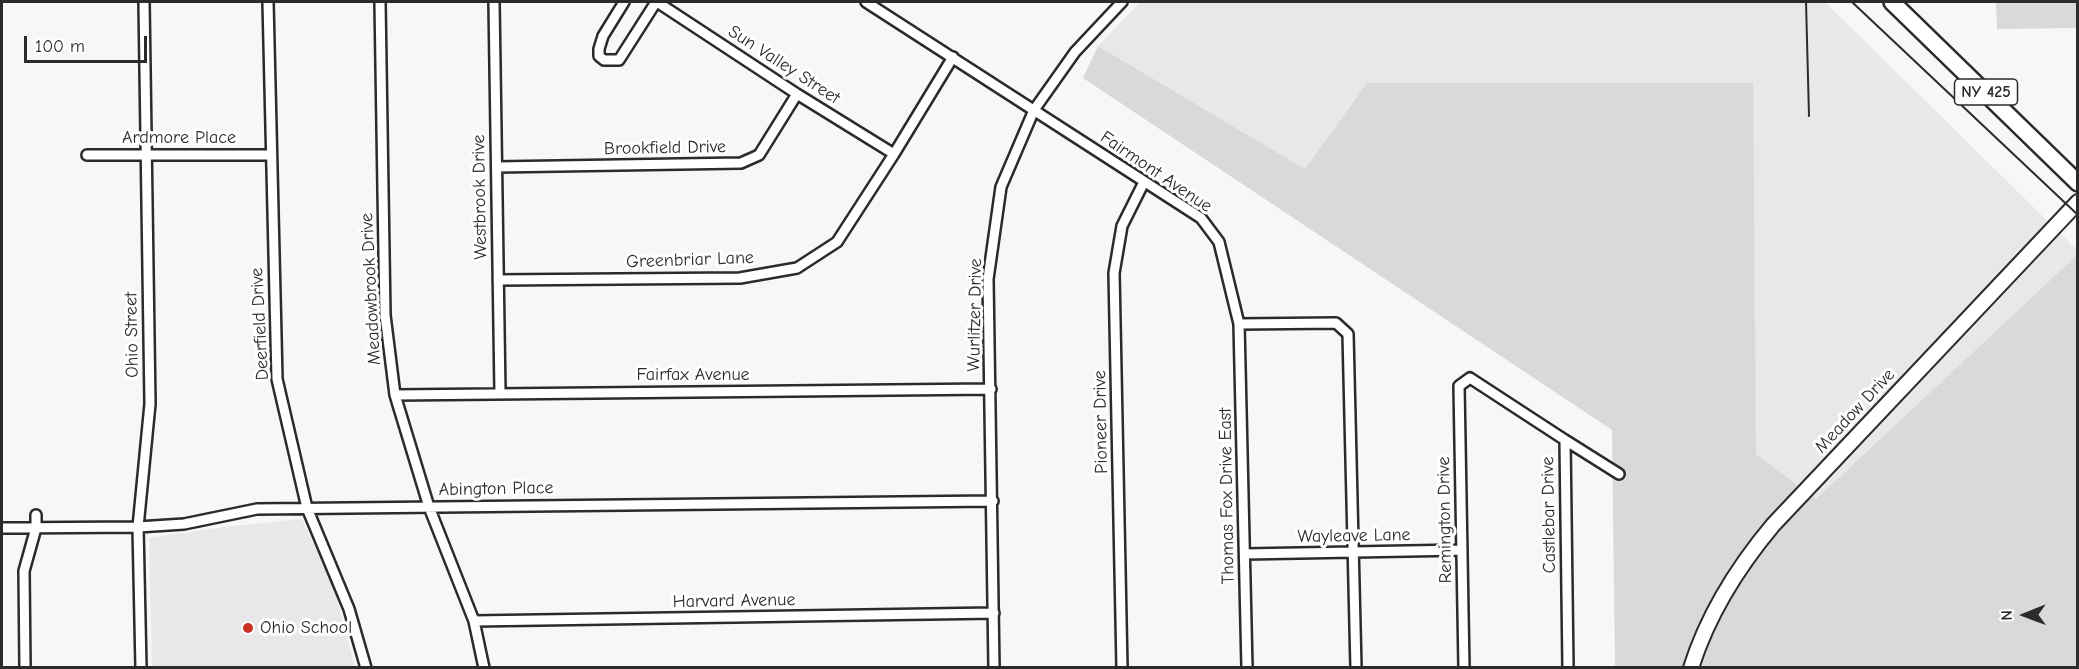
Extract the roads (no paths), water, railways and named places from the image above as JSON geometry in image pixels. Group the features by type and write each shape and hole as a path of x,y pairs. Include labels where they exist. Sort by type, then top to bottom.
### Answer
{"main road":[{"name":"NY 425","path":"1892,2 2078,183"}],"street":[{"name":"Ohio Street","path":"141,668 138,527 150,404 144,2"},
{"name":"Deerfield Drive","path":"268,2 277,379 307,508 349,609 366,668"},
{"name":"Meadowbrook Drive","path":"381,2 385,315 395,395 429,507 474,621 484,668"},
{"name":"Westbrook Drive","path":"494,2 500,393"},
{"path":"624,2 600,43 599,56 604,60 619,60 657,2"},
{"name":"Sun Valley Street","path":"657,2 797,94 894,154"},
{"name":"Fairmont Avenue","path":"866,2 1201,218 1219,242 1239,324"},
{"name":"Wurlitzer Drive","path":"994,668 988,279 1001,187 1034,110 1075,52 1122,2"},
{"name":"Greenbriar Lane","path":"498,280 740,278 797,268 837,242 953,57"},
{"name":"Brookfield Drive","path":"497,167 741,163 759,155 797,94"},
{"name":"Ardmore Place","path":"87,154 270,155"},
{"name":"Pioneer Drive","path":"1122,668 1114,273 1122,226 1144,182"},
{"name":"Meadow Drive","path":"1691,668 1722,595 1767,531 2078,202"},
{"path":"1239,324 1336,323 1348,334 1356,668"},
{"name":"Thomas Fox Drive East","path":"1239,324 1247,668"},
{"name":"Castlebar Drive","path":"1470,378 1565,440 1568,668"},
{"name":"Remington Drive","path":"1464,668 1459,386 1470,378"},
{"name":"Fairfax Avenue","path":"395,395 991,389"},
{"path":"1565,440 1619,474"},
{"name":"Abington Place","path":"2,528 138,527 184,524 258,509 993,501"},
{"path":"25,668 24,571 36,528 36,515"},
{"name":"Wayleave Lane","path":"1245,554 1462,550"},
{"name":"Harvard Avenue","path":"474,621 994,613"}],"railway":[{"path":"1806,2 1809,116"},
{"path":"1852,2 2078,215"}],"place":[{"name":"Ohio School","path":"248,628"}]}
